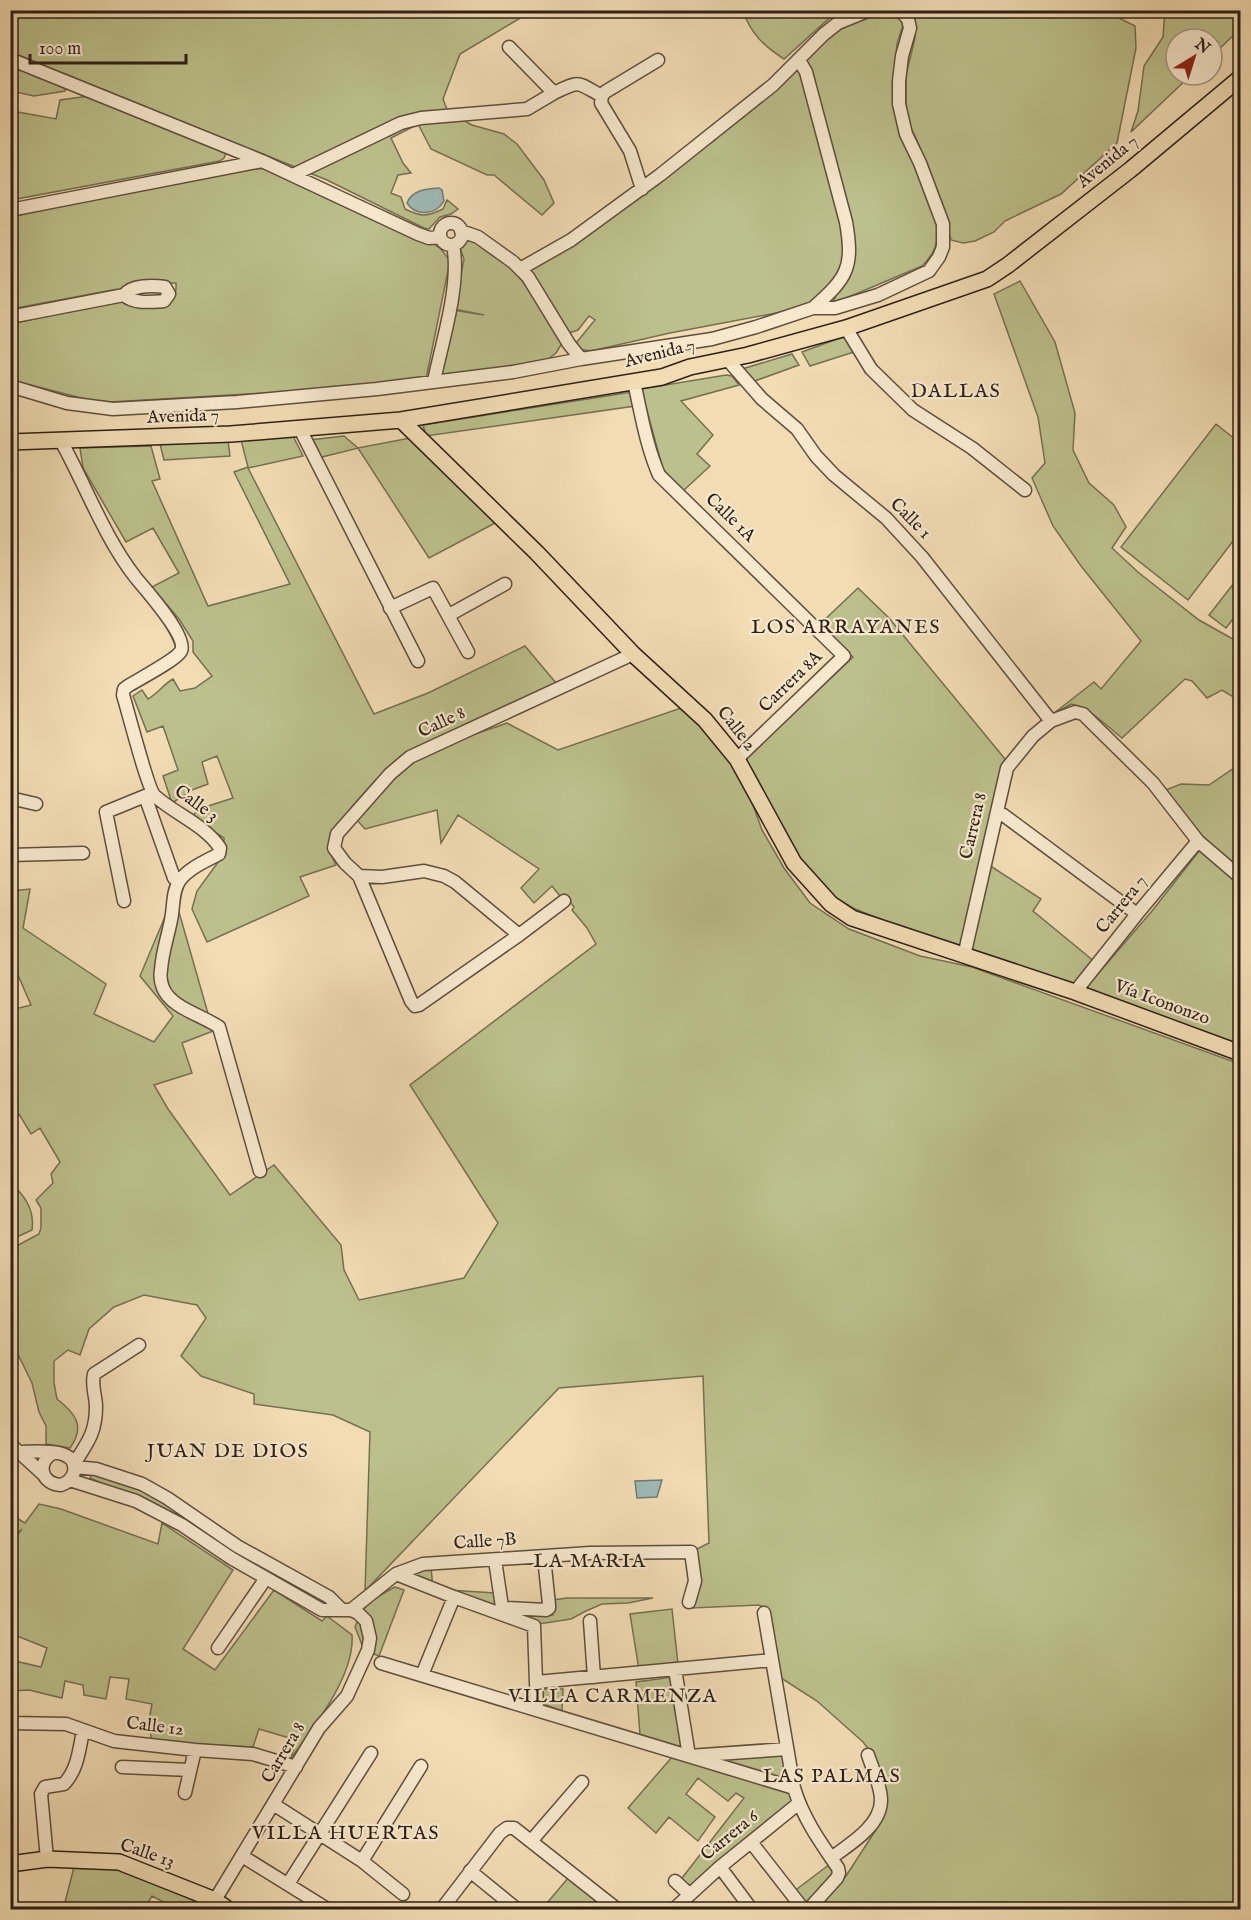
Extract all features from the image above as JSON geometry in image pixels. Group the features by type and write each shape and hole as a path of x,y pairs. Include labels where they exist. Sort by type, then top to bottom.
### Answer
{"main road":[{"name":"Avenida 7","path":"10,442 231,434 401,420 662,377 690,367 788,345 846,328 987,279 1008,266 1130,171 1240,78"},
{"name":"Calle 2","path":"401,420 537,553 633,654 705,720 737,759 794,863 831,904 852,918 1073,991"},
{"name":"Vía Icononzo","path":"1073,991 1240,1053"},
{"name":"Calle 13","path":"10,1864 47,1859 119,1862 215,1900 229,1910"}],"street":[{"path":"520,269 571,240 642,189 742,111 800,60 824,34 838,24 870,10"},
{"path":"10,386 67,403 113,409 261,400 377,389 513,372 712,339 813,308 835,308 878,295 929,271 943,247 943,224 920,163 906,134 899,104 902,56 910,28 908,19 900,10"},
{"path":"509,47 554,93"},
{"path":"10,60 262,161 418,234 429,238 440,237"},
{"path":"642,189 630,151 601,103 602,96 658,60"},
{"path":"800,60 810,84 846,222 850,247 848,266 843,277 813,308"},
{"path":"293,175 401,123 421,118 527,109 574,83 579,83 602,96"},
{"path":"10,210 262,161"},
{"path":"453,245 444,243 440,237 441,231 448,224 478,237 520,269 528,277 569,344 581,359"},
{"path":"453,245 461,238 461,231"},
{"path":"434,381 454,286 456,260 453,245"},
{"path":"10,317 124,295"},
{"path":"846,328 871,369 913,410 972,448 1025,490"},
{"name":"Calle 1","path":"727,359 762,399 797,429 816,456 834,475 886,518 922,556 1051,721"},
{"name":"Calle 1A","path":"634,382 644,430 659,475 844,656"},
{"path":"300,429 418,661"},
{"name":"Calle 3","path":"61,441 111,540 128,567 172,624 183,644 182,651 175,658 124,689 123,695 149,795 199,828 220,848 219,854 181,878 175,889 160,972 163,989 176,1004 207,1019 219,1028 260,1170"},
{"path":"448,615 505,585"},
{"path":"390,608 428,588 433,588 468,652"},
{"name":"Calle 8","path":"359,876 334,848 337,834 390,774 410,757 633,654"},
{"name":"Carrera 8A","path":"737,759 844,656"},
{"path":"1051,721 1076,712 1083,714 1153,783 1198,842 1240,876"},
{"name":"Carrera 8","path":"964,956 1007,768 1033,736 1051,721"},
{"path":"124,901 106,812 149,795 174,878"},
{"path":"10,798 36,804"},
{"path":"998,811 1137,915"},
{"name":"Carrera 7","path":"1073,991 1198,842"},
{"path":"10,855 83,853"},
{"path":"519,935 455,882 444,876 424,871 382,877 359,876 415,1006 420,1005 519,935 564,901"},
{"path":"53,1453 43,1461 43,1474 45,1479 55,1485 60,1485 70,1480 74,1473 74,1465 92,1435 96,1407 92,1381 94,1374 139,1345"},
{"path":"15,1448 65,1454 74,1465 96,1469 142,1484 167,1498 237,1546 329,1597 346,1610"},
{"path":"15,1448 43,1474"},
{"path":"70,1480 136,1502 164,1515 231,1558 322,1610 346,1610"},
{"name":"Calle 7B","path":"346,1610 396,1574 423,1564 590,1553 691,1552 695,1581 689,1602"},
{"path":"495,1560 502,1607 546,1610 549,1605 544,1557"},
{"path":"396,1574 454,1598 534,1626 537,1710"},
{"path":"218,1648 266,1578"},
{"path":"422,1675 454,1598"},
{"name":"Carrera 8","path":"215,1900 319,1728 347,1696 363,1662 370,1638 366,1621 358,1613 346,1610"},
{"path":"751,1842 806,1910 837,1878 839,1873 810,1827 794,1788 764,1613"},
{"path":"590,1621 594,1677"},
{"path":"537,1682 772,1660"},
{"path":"381,1663 794,1788"},
{"path":"675,1669 690,1756"},
{"name":"Calle 12","path":"10,1723 66,1724 114,1741 253,1754 296,1767"},
{"path":"47,1859 41,1794 45,1787 64,1784 71,1777 75,1770 83,1731"},
{"path":"690,1756 787,1749"},
{"path":"185,1793 195,1750"},
{"path":"288,1884 371,1753"},
{"path":"831,1858 860,1836 878,1816 881,1800 868,1755"},
{"path":"362,1861 421,1766"},
{"path":"122,1767 190,1770"},
{"path":"532,1840 582,1782"},
{"name":"Carrera 6","path":"673,1910 688,1894 799,1803"},
{"path":"273,1804 362,1861 403,1894"},
{"path":"441,1910 500,1833 507,1827 514,1827 618,1910"},
{"path":"242,1856 329,1910"},
{"path":"720,1867 753,1910"},
{"path":"470,1871 518,1910"},
{"path":"675,1881 688,1894"}],"green space":[{"path":"743,10 844,11 834,14 784,59 759,39"},
{"path":"1165,10 1240,11 1240,29 1224,44 1224,27 1164,27 1164,87 1178,87 1131,132 1138,111 1144,66 1163,37"},
{"path":"11,11 539,11 527,14 460,54 443,99 448,112 472,125 504,134 517,144 544,180 554,203 542,215 494,175 487,175 431,149 418,124 391,138 403,163 411,173 398,175 391,193 401,197 405,209 415,214 432,214 443,209 447,200 458,209 440,217 429,229 424,228 327,180 11,52"},
{"path":"881,11 895,12 901,18 903,25 897,44 893,96 939,223 938,236 933,251 922,266 832,304 852,263 813,80 806,59 839,26"},
{"path":"915,11 1114,11 1117,17 1135,26 1136,48 1117,143 1061,194 1005,221 994,232 975,241 963,243 951,240 940,198 906,118 906,75 915,38"},
{"path":"10,65 66,87 65,91 34,96 11,91"},
{"path":"798,65 846,246 840,275 812,302 792,310 670,333 591,351 578,349 575,344 595,320 589,316 578,330 566,334 525,269"},
{"path":"89,96 223,150 226,153 224,158 220,161 11,200 10,98 18,112 56,119 60,100"},
{"path":"267,168 441,249 450,261 426,379 284,392 110,402 89,400 11,380 11,324 117,301 130,303 171,300 176,290 176,283 150,283 11,309 11,217 227,172"},
{"path":"469,238 498,255 522,280 542,310 560,338 561,345 548,359 440,378 453,310 484,315 454,309 464,259 460,248"},
{"path":"1020,281 1055,342 1075,413 1073,450 1089,483 1114,505 1126,527 1112,548 1139,573 1199,620 1240,643 1240,701 1222,690 1207,698 1192,681 1185,679 1122,738 1079,706 1071,704 1049,717 1094,682 1101,689 1141,641 1081,566 1053,526 1032,478 1045,463 1038,417 994,294"},
{"path":"851,334 857,351 810,366 802,352"},
{"path":"792,354 799,365 752,382 742,369"},
{"path":"726,375 732,376 739,385 681,401 713,435 697,454 710,466 683,491 663,469 641,389"},
{"path":"632,392 635,406 426,436 423,425"},
{"path":"1216,424 1240,443 1240,532 1188,600 1121,547"},
{"path":"293,436 303,456 248,468 374,714 428,693 525,646 556,683 401,756 347,812 331,837 329,847 336,865 300,877 309,896 207,942 192,909 197,891 224,854 224,838 191,817 199,809 233,798 217,756 202,762 208,784 192,790 172,803 163,776 178,770 163,726 147,732 133,696 142,690 148,699 173,679 180,691 195,688 212,676 193,652 193,641 179,619 152,587 179,573 153,528 126,542 83,468 80,448 151,446 160,479 152,481 208,606 290,584 234,472 248,467 241,440"},
{"path":"344,436 358,448 318,458 310,440"},
{"path":"410,438 497,522 429,558 358,448"},
{"path":"228,440 230,456 164,460 160,444"},
{"path":"1238,578 1240,580 1240,610 1226,628 1209,615"},
{"path":"858,588 889,618 1005,759 961,946 927,939 853,908 831,895 798,859 758,781 743,759 853,657 819,625"},
{"path":"681,708 703,726 745,783 762,830 784,868 810,903 849,929 920,956 972,967 1240,1064 1240,1909 815,1909 846,1876 883,1819 886,1799 870,1751 863,1742 817,1701 781,1678 775,1653 770,1611 759,1605 692,1608 701,1585 691,1552 709,1543 703,1376 559,1388 365,1591 370,1432 333,1415 254,1404 254,1394 201,1376 181,1356 206,1318 197,1305 144,1295 114,1307 89,1329 80,1355 68,1350 54,1361 57,1399 69,1409 78,1427 75,1440 70,1448 46,1444 46,1426 39,1412 32,1383 11,1340 11,1249 39,1234 41,1208 36,1200 53,1183 51,1174 60,1162 40,1128 31,1134 19,1114 11,1119 11,1010 31,1005 11,959 11,891 30,889 23,928 106,984 94,1014 154,1042 173,1016 140,976 167,912 179,912 213,1031 182,1043 192,1073 154,1085 168,1109 230,1195 274,1165 341,1245 344,1270 359,1300 464,1278 498,1223 410,1085 596,944 587,928 572,910 574,907 565,894 560,896 552,886 534,903 521,888 539,869 458,815 441,843 437,810 365,829 356,819 385,784 408,764 435,749 507,723 558,750"},
{"path":"1240,764 1240,1048 1084,990 1152,911 1207,841 1163,791 1181,784 1209,785"},
{"path":"989,865 1041,899 1033,911 1095,962 1073,985 969,949"},
{"path":"10,1182 20,1192 32,1215 32,1230 11,1238"},
{"path":"93,1471 142,1489 328,1599 323,1608 138,1499 90,1478"},
{"path":"39,1504 61,1509 158,1544 162,1523 233,1570 183,1649 215,1670 274,1590 322,1621 327,1616 352,1635 347,1667 340,1683 321,1716 291,1758 296,1740 259,1729 253,1747 151,1742 152,1704 126,1699 129,1679 110,1677 106,1699 84,1695 83,1685 65,1681 62,1698 29,1690 11,1691 11,1660 41,1667 47,1648 11,1632 11,1554 14,1539 22,1529 11,1540 10,1514 25,1523"},
{"path":"431,1567 433,1589 495,1593 505,1613 553,1615 553,1600 567,1598 653,1598 628,1603 602,1604 571,1619 532,1625 404,1580"},
{"path":"395,1587 404,1590 379,1656 364,1650 355,1627 370,1602"},
{"path":"672,1609 678,1664 639,1670 630,1614"},
{"path":"673,1677 685,1751 640,1735 636,1682"},
{"path":"542,1689 563,1689 562,1711 543,1704"},
{"path":"785,1755 789,1783 702,1757"},
{"path":"672,1757 790,1791 793,1802 689,1891 679,1882 744,1798 736,1793 728,1801 698,1778 686,1794 715,1817 698,1841 669,1817 656,1833 628,1808"},
{"path":"830,1864 836,1872 806,1907 793,1892"},
{"path":"115,1866 213,1909 177,1909 152,1896 144,1909 63,1910 74,1867"},
{"path":"569,1877 615,1910 541,1910"}],"water":[{"path":"439,188 442,190 444,201 436,209 426,212 415,211 407,203 416,193"},
{"path":"662,1480 657,1497 637,1498 635,1481"}],"district":[{"name":"DALLAS","path":"956,391"},
{"name":"LOS ARRAYANES","path":"846,627"},
{"name":"JUAN DE DIOS","path":"228,1451"},
{"name":"LA MARIA","path":"590,1561"},
{"name":"VILLA CARMENZA","path":"613,1696"},
{"name":"LAS PALMAS","path":"832,1776"},
{"name":"VILLA HUERTAS","path":"346,1833"}]}
